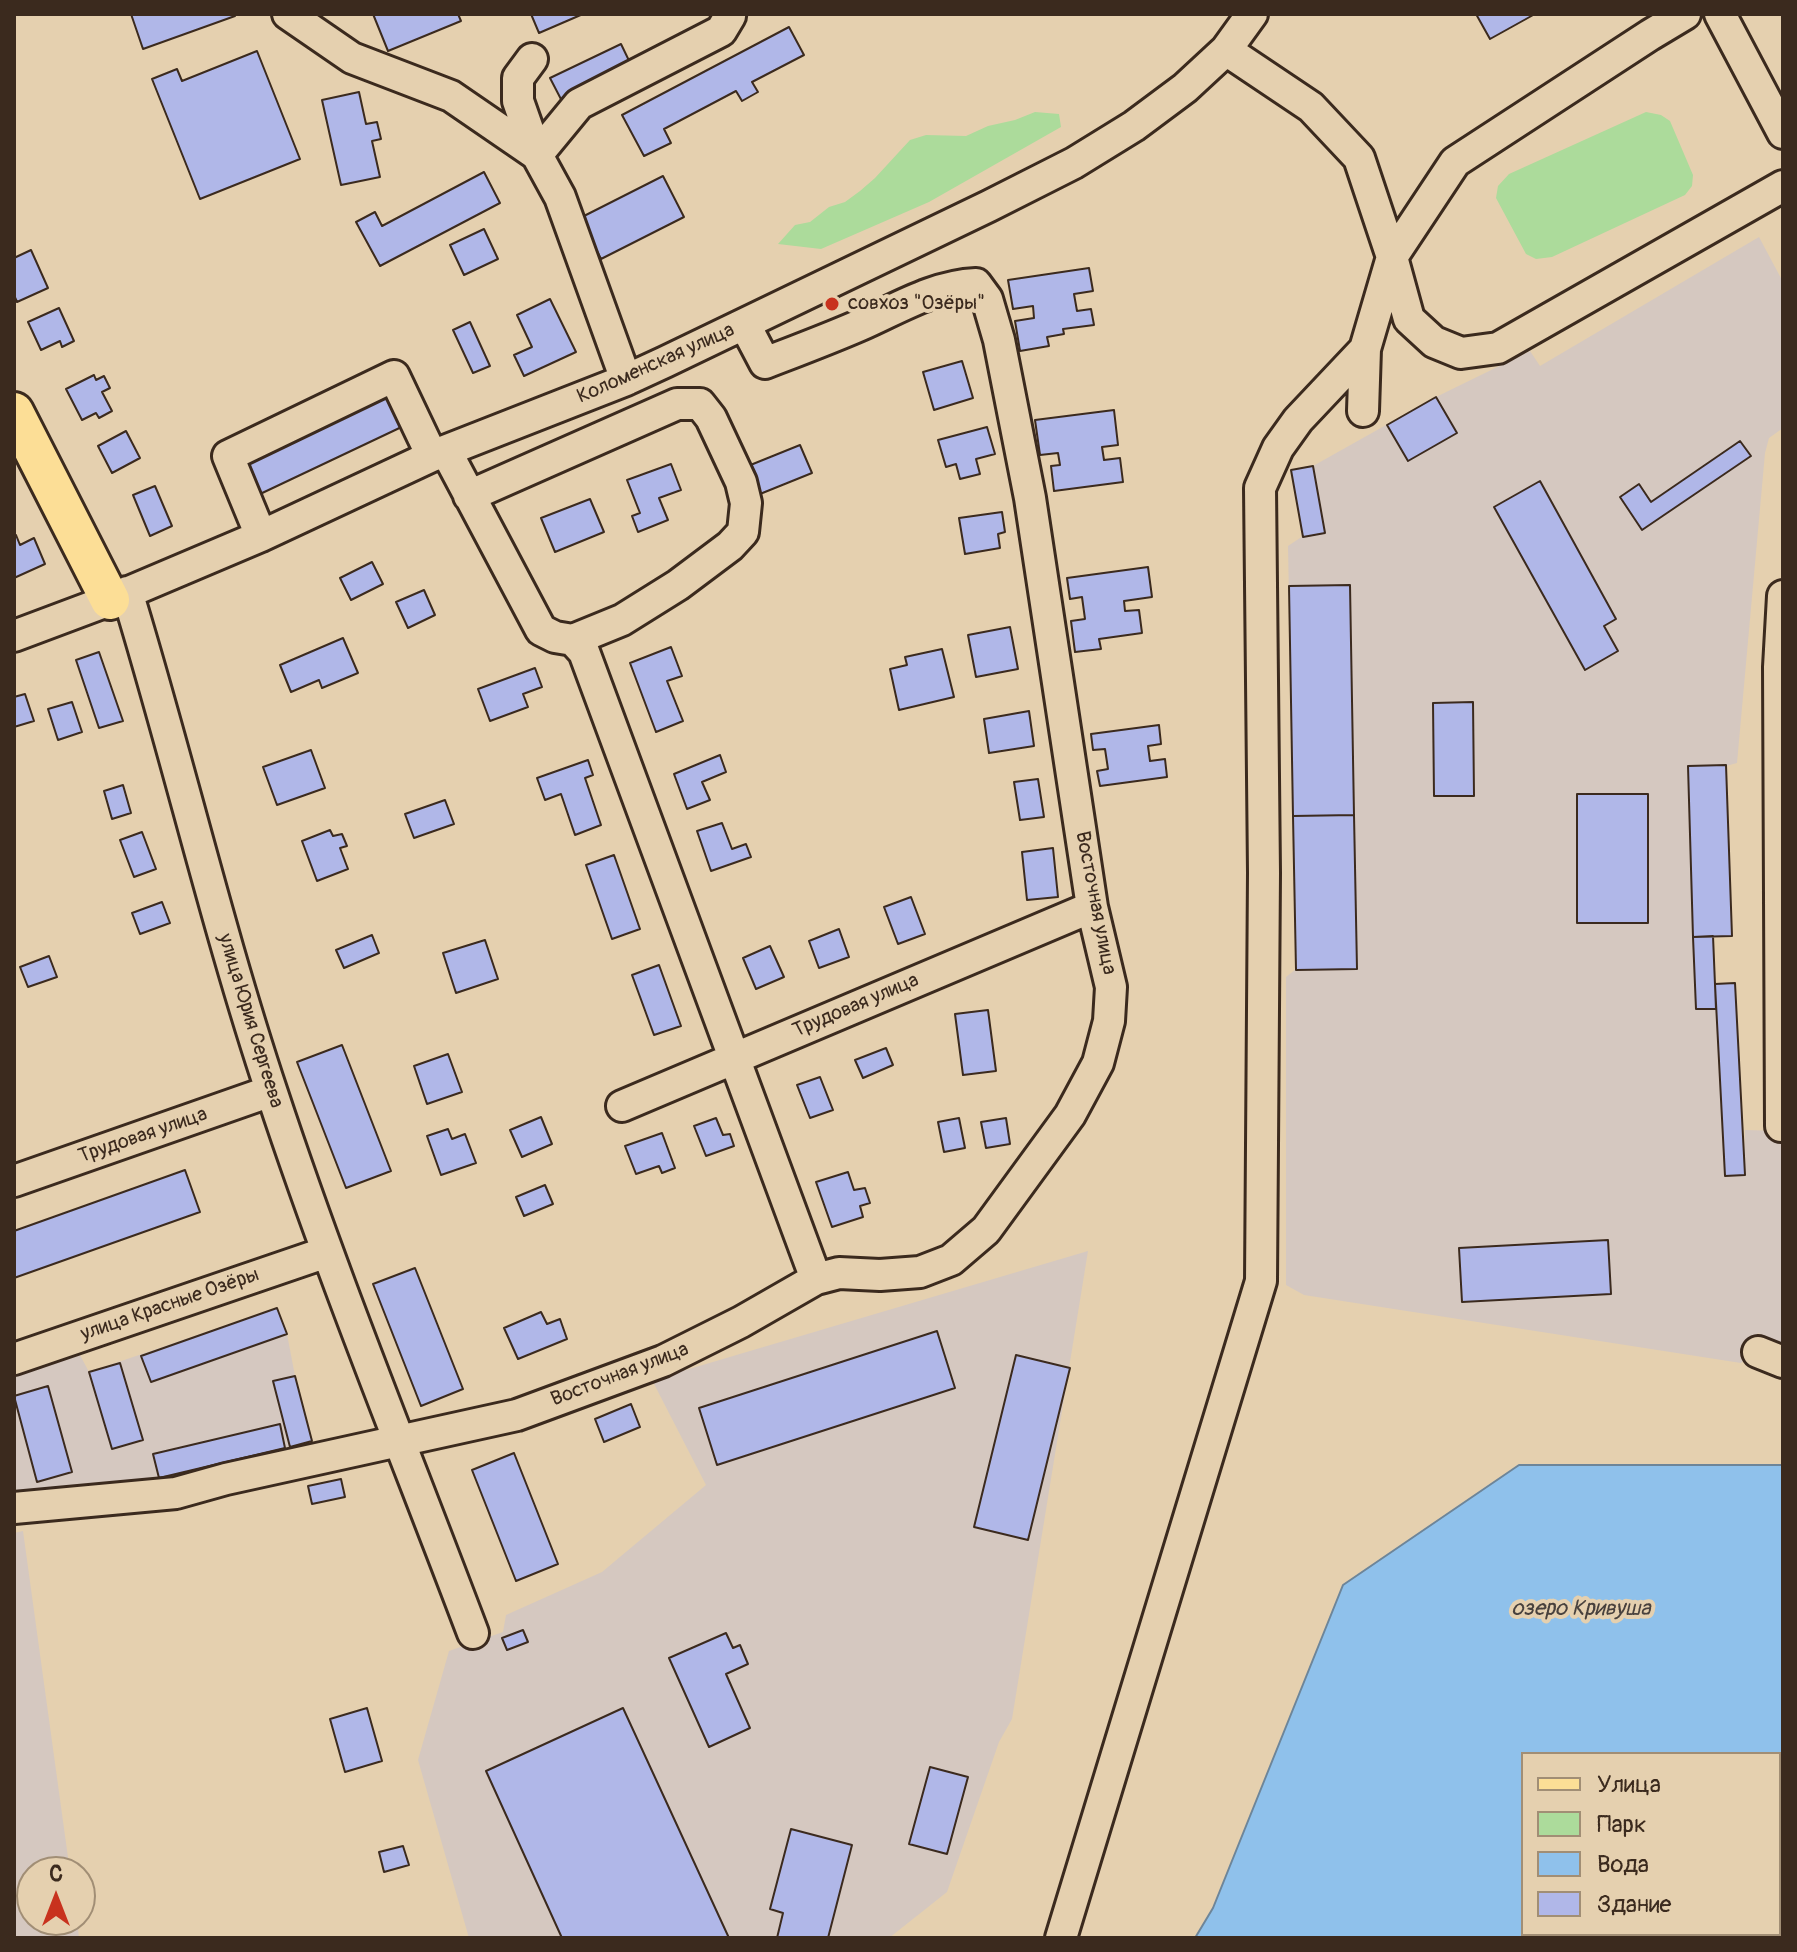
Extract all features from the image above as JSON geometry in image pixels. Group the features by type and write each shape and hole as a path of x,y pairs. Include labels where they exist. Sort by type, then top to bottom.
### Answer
{"main road":[{"name":"улица Юрия Сергеева","path":"14,412 118,596"}],"street":[{"path":"288,14 352,58 451,96 537,155"},
{"path":"537,155 579,104 721,31 729,14"},
{"name":"Коломенская улица","path":"14,636 261,536 439,453 626,380 1074,163 1185,88 1226,50 1252,14"},
{"path":"1363,411 1365,349 1392,257 1455,162 1685,14"},
{"path":"1720,14 1783,133"},
{"path":"1226,50 1311,107 1359,158 1409,319 1434,342 1461,353 1498,348 1783,186"},
{"path":"532,59 518,78 518,101 537,155 560,197 626,380"},
{"name":"Восточная улица","path":"14,1508 176,1493 226,1479 517,1415 663,1361 741,1322 816,1279 839,1273 880,1275 920,1272 951,1260 986,1230 1070,1115 1098,1063 1109,1021 1111,987 1092,907 1030,498 999,340 987,299 976,284 933,292 859,326 765,363 745,325"},
{"path":"1061,1938 1261,1281 1264,873 1260,488 1278,448 1298,420 1365,349"},
{"path":"261,536 228,456 394,376 439,453 469,496 541,630 555,637 573,640 622,620 667,592 730,546 743,532 746,503 741,482 711,418 700,404 677,404 469,496"},
{"name":"улица Юрия Сергеева","path":"118,596 151,671 217,912 271,1091 327,1252 473,1633"},
{"path":"1781,1126 1783,596"},
{"path":"573,640 584,652 816,1279"},
{"name":"Трудовая улица","path":"622,1106 1092,907"},
{"name":"Трудовая улица","path":"14,1181 271,1091"},
{"name":"улица Красные Озёры","path":"14,1359 327,1252"}],"shaded area":[{"path":"1759,237 1783,282 1783,428 1769,438 1765,453 1737,763 1726,766 1732,936 1713,936 1715,983 1735,983 1744,1153 1745,1130 1783,1131 1783,1345 1758,1333 1750,1354 1741,1363 1304,1295 1286,1285 1286,977 1296,969 1288,546 1303,536 1291,470 1313,466 1436,397 1530,351 1540,366"},
{"path":"1088,1251 1012,1719 999,1742 947,1892 889,1938 469,1938 418,1760 449,1651 503,1632 506,1615 602,1572 706,1485 652,1380"},
{"path":"277,1308 287,1334 312,1441 69,1496 14,1500 14,1377 80,1355 89,1372"},
{"path":"23,1531 68,1856 16,1856 16,1936 79,1938 14,1938 14,1533"}],"green space":[{"path":"1035,112 1059,114 1061,127 929,202 821,249 778,244 795,225 810,222 829,207 845,202 860,191 910,140 926,135 966,136"},
{"path":"1646,112 1661,115 1670,121 1693,175 1692,186 1685,195 1552,257 1536,259 1526,254 1496,198 1498,186 1509,174"}],"water":[{"name":"озеро Кривуша","path":"1519,1465 1783,1465 1783,1938 1195,1938 1213,1908 1343,1585"}],"building":[{"path":"131,14 234,14 235,16 143,49"},
{"path":"373,14 458,14 461,21 388,51"},
{"path":"531,14 583,14 539,33"},
{"path":"1476,14 1535,14 1490,39"},
{"path":"789,27 804,55 752,82 758,92 742,101 736,91 664,129 671,143 644,156 622,115"},
{"path":"621,44 634,71 564,105 550,78"},
{"path":"257,51 300,159 200,199 152,79 177,69 182,81"},
{"path":"359,92 366,124 377,122 381,139 372,141 380,177 341,185 322,100"},
{"path":"484,172 500,203 380,266 356,222 375,212 382,226"},
{"path":"663,176 684,217 601,259 580,218"},
{"path":"484,229 498,259 464,275 450,245"},
{"path":"31,250 48,288 17,302 14,295 14,258"},
{"path":"1089,268 1093,291 1074,294 1077,311 1091,309 1094,325 1063,329 1064,334 1047,337 1049,346 1020,351 1015,321 1034,318 1033,306 1013,309 1008,280"},
{"path":"550,299 576,352 524,376 514,355 532,347 517,315"},
{"path":"59,308 74,341 62,347 60,341 41,350 28,322"},
{"path":"470,322 490,366 473,373 453,330"},
{"path":"962,361 973,398 934,410 923,372"},
{"path":"94,375 96,380 104,376 110,388 102,392 112,411 99,418 96,413 82,420 66,389"},
{"path":"392,384 410,423 258,495 239,456"},
{"path":"1436,397 1457,433 1408,461 1387,425"},
{"path":"1114,410 1118,445 1102,447 1104,460 1120,458 1123,482 1054,491 1051,466 1060,465 1058,453 1040,455 1035,420"},
{"path":"987,427 995,454 976,459 980,474 960,479 956,464 946,467 938,440"},
{"path":"126,431 140,458 112,473 98,446"},
{"path":"1740,441 1751,456 1642,530 1620,497 1639,484 1651,502"},
{"path":"800,445 812,473 760,494 748,466"},
{"path":"671,464 681,490 659,498 668,520 638,532 632,516 640,513 627,480"},
{"path":"1313,466 1325,533 1303,537 1291,470"},
{"path":"1540,481 1616,619 1604,626 1618,651 1585,670 1494,507"},
{"path":"155,486 172,526 150,536 133,495"},
{"path":"590,499 604,532 555,552 541,518"},
{"path":"1002,512 1005,532 998,534 1000,548 965,554 959,518"},
{"path":"14,536 20,545 34,538 45,564 14,578"},
{"path":"372,562 383,584 351,600 340,578"},
{"path":"1148,567 1152,597 1124,601 1125,611 1139,610 1142,633 1099,639 1101,649 1075,652 1071,621 1085,619 1082,597 1070,599 1067,578"},
{"path":"1350,585 1354,815 1293,816 1289,586"},
{"path":"424,590 435,615 408,628 396,602"},
{"path":"1010,627 1018,669 976,677 968,635"},
{"path":"343,638 358,673 322,688 319,680 291,692 280,665"},
{"path":"671,647 682,676 667,681 683,721 656,732 630,663"},
{"path":"942,649 954,697 899,710 890,669 907,665 905,657"},
{"path":"99,652 123,721 99,728 76,660"},
{"path":"535,668 542,687 523,694 528,707 490,721 478,689"},
{"path":"25,694 34,721 14,727 14,697"},
{"path":"72,702 82,732 58,740 48,709"},
{"path":"1473,702 1474,796 1434,796 1433,703"},
{"path":"1029,711 1034,746 989,753 984,719"},
{"path":"1159,725 1161,744 1148,746 1150,761 1165,759 1167,777 1100,786 1097,771 1108,769 1105,749 1093,750 1091,734"},
{"path":"311,750 325,788 277,805 263,767"},
{"path":"720,755 726,772 702,782 710,800 687,809 674,774"},
{"path":"588,760 593,775 585,778 601,825 575,835 561,794 545,800 537,778"},
{"path":"1726,765 1732,936 1693,937 1688,766"},
{"path":"1038,779 1044,817 1020,820 1014,782"},
{"path":"123,785 131,813 112,819 104,791"},
{"path":"1577,794 1648,794 1648,923 1577,923"},
{"path":"445,800 454,824 414,838 405,814"},
{"path":"1354,815 1357,969 1296,970 1293,816"},
{"path":"722,823 732,849 746,844 751,857 711,871 697,831"},
{"path":"330,830 333,836 342,834 347,846 340,848 348,869 317,881 302,841"},
{"path":"142,832 156,869 134,877 120,840"},
{"path":"1053,848 1058,897 1027,900 1022,852"},
{"path":"614,855 640,929 612,939 586,865"},
{"path":"911,897 925,934 898,944 884,907"},
{"path":"162,902 170,923 140,934 132,913"},
{"path":"839,929 849,957 819,968 809,941"},
{"path":"372,935 379,953 344,968 336,950"},
{"path":"1713,936 1716,1009 1696,1009 1693,937"},
{"path":"485,940 498,979 456,993 443,953"},
{"path":"770,946 784,977 756,989 743,958"},
{"path":"49,956 57,977 28,987 20,967"},
{"path":"659,965 681,1026 654,1035 632,975"},
{"path":"1735,983 1745,1175 1725,1176 1715,984"},
{"path":"988,1010 996,1071 963,1075 955,1014"},
{"path":"342,1045 391,1171 346,1188 297,1062"},
{"path":"886,1048 893,1065 863,1078 855,1060"},
{"path":"448,1054 462,1092 427,1104 414,1066"},
{"path":"820,1077 833,1110 810,1118 797,1085"},
{"path":"541,1117 552,1144 522,1157 510,1130"},
{"path":"716,1118 723,1135 730,1134 734,1146 706,1156 694,1126"},
{"path":"959,1118 965,1148 944,1152 938,1122"},
{"path":"1006,1118 1010,1144 986,1148 981,1122"},
{"path":"448,1129 452,1139 465,1134 476,1163 441,1175 427,1136"},
{"path":"662,1133 675,1168 662,1173 659,1166 636,1174 625,1146"},
{"path":"185,1170 200,1212 14,1278 14,1231"},
{"path":"848,1172 854,1190 865,1188 870,1203 860,1206 863,1217 832,1227 816,1182"},
{"path":"545,1185 553,1204 524,1216 516,1197"},
{"path":"1608,1240 1611,1294 1462,1302 1459,1248"},
{"path":"415,1268 463,1389 421,1406 373,1284"},
{"path":"277,1308 287,1334 151,1382 141,1356"},
{"path":"541,1312 547,1324 560,1319 567,1339 518,1359 504,1328"},
{"path":"937,1331 955,1388 717,1465 699,1408"},
{"path":"1016,1355 1070,1368 1028,1540 974,1527"},
{"path":"120,1363 143,1440 112,1449 89,1372"},
{"path":"295,1376 312,1441 290,1447 273,1381"},
{"path":"48,1386 72,1472 37,1482 14,1396"},
{"path":"631,1404 640,1427 604,1442 595,1419"},
{"path":"280,1424 285,1448 159,1478 153,1454"},
{"path":"514,1453 558,1564 516,1581 472,1470"},
{"path":"341,1479 345,1497 312,1504 308,1486"},
{"path":"523,1630 528,1642 507,1650 502,1638"},
{"path":"726,1633 733,1648 740,1645 748,1664 726,1674 750,1728 709,1747 669,1658"},
{"path":"367,1708 382,1761 345,1772 330,1719"},
{"path":"623,1708 729,1938 562,1938 486,1771"},
{"path":"930,1767 968,1777 947,1854 909,1844"},
{"path":"791,1829 852,1845 828,1938 777,1938 783,1913 770,1909"},
{"path":"403,1846 409,1865 384,1872 379,1852"}],"place":[{"name":"совхоз \"Озёры\"","path":"832,304"}]}
